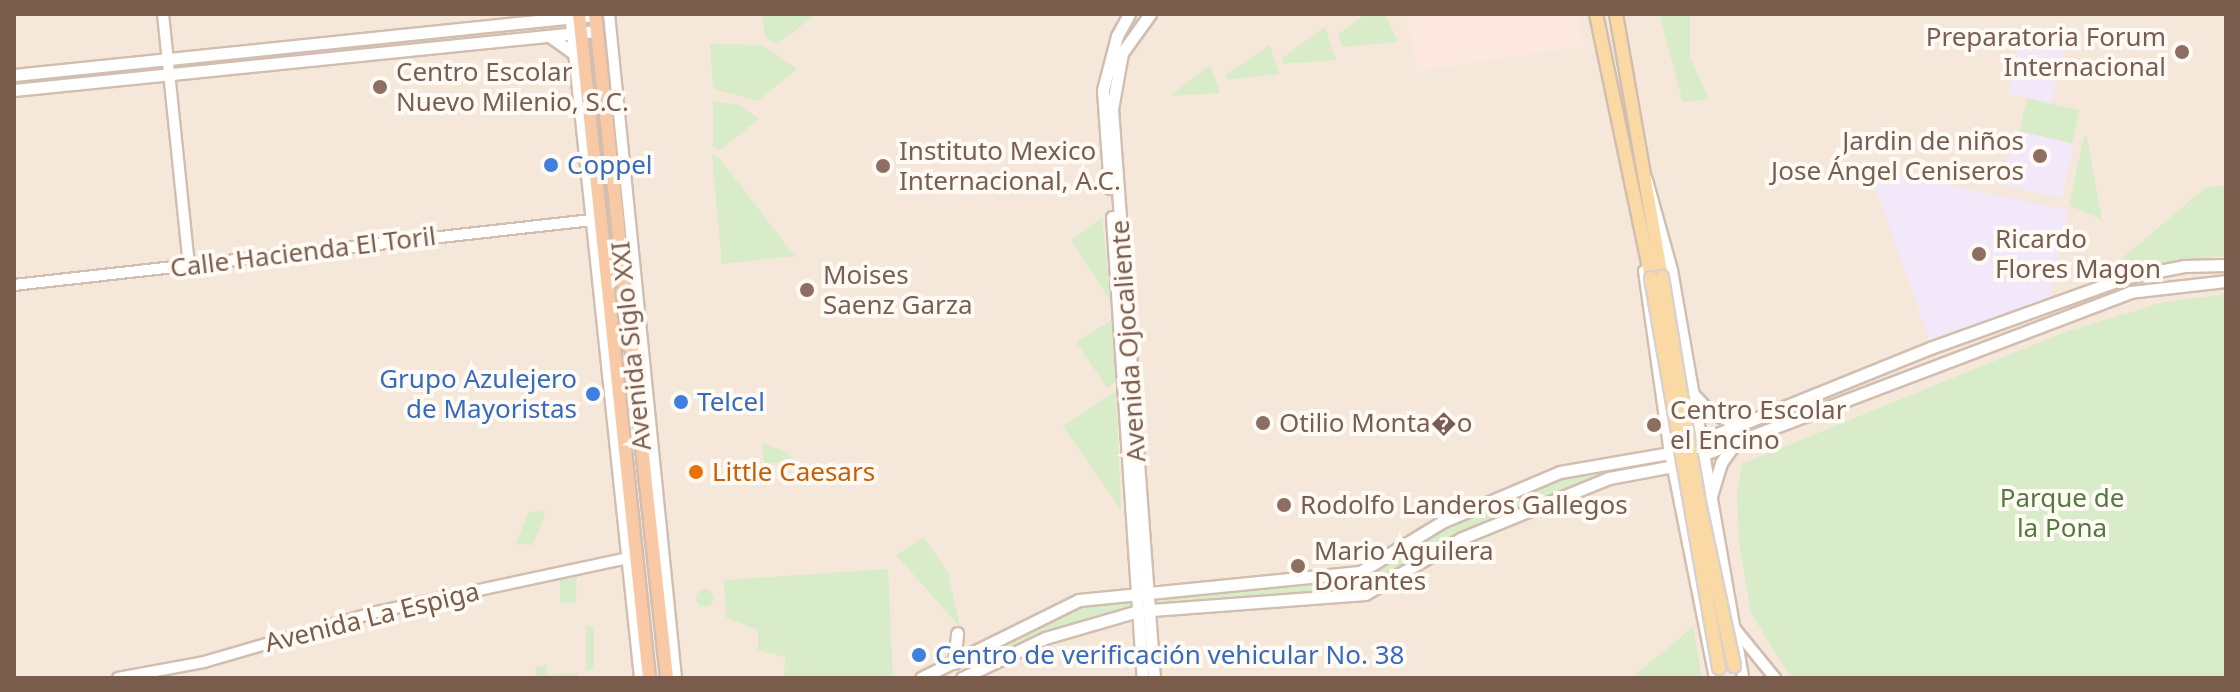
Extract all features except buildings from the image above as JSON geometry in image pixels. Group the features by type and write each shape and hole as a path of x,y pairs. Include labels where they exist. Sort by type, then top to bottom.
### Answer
{"highway":[{"name":"Avenida Siglo XXI","path":"595,15 613,194 650,473 667,678"},
{"name":"Avenida Siglo XXI","path":"574,16 645,678"},
{"path":"613,194 627,192"},
{"path":"639,662 645,678"}],"main road":[{"name":"Avenida Ojocaliente","path":"1129,14 1117,36 1103,90 1141,591"},
{"name":"Avenida Ojocaliente","path":"1143,678 1141,591 1112,109 1122,53 1150,14"},
{"path":"1596,14 1635,209 1657,277 1697,493 1738,674"},
{"path":"1616,14 1646,178 1657,277 1718,675"},
{"path":"14,75 595,15"},
{"path":"14,90 596,31"},
{"path":"546,36 563,41 573,53"},
{"path":"921,678 1079,600 1141,591 1344,576 1382,562 1425,532 1498,495 1582,465 1670,453 1737,424 2127,277 2184,266 2226,265"},
{"path":"962,678 1045,638 1142,610 1356,597 1462,538 1609,478 1673,466 2118,296 2165,284 2226,281"},
{"path":"1693,394 1710,412 1737,424"},
{"path":"1711,492 1721,463 1736,441"},
{"name":"Avenida Ojocaliente","path":"1142,610 1154,678"},
{"path":"954,663 957,633"}],"street":[{"path":"163,14 189,266"},
{"name":"Avenida Siglo XXI","path":"609,14 650,473 676,678"},
{"name":"Avenida Siglo XXI","path":"576,33 573,53 616,420 639,662"},
{"path":"1646,178 1662,224 1736,630 1738,674"},
{"path":"1635,209 1670,453 1718,675"},
{"name":"Calle Hacienda El Toril","path":"14,285 592,220"},
{"path":"1669,437 1686,443 1701,438"},
{"path":"1678,495 1691,484 1711,492"},
{"name":"Avenida La Espiga","path":"118,678 204,662 376,612 627,558"},
{"path":"1736,630 1775,678"}],"shaded area":[{"path":"14,14 2226,14 2226,678 14,678"},
{"path":"1407,14 1577,14 1584,46 1417,71"},
{"path":"2024,27 2067,37 2052,103 2009,93"},
{"name":"Jardin de niños Jose Ángel Ceniseros","path":"2013,130 2074,143 2062,198 2001,185"},
{"name":"Ricardo Flores Magon","path":"1869,169 2068,210 2050,299 1930,341"}],"green space":[{"path":"762,14 817,14 777,44 765,37"},
{"path":"1366,14 1385,14 1398,42 1343,47 1338,34"},
{"path":"1659,14 1690,14 1690,57 1709,99 1683,102"},
{"path":"1325,27 1336,60 1284,64 1282,58"},
{"path":"710,44 762,45 797,69 758,101 713,89"},
{"path":"1270,45 1279,74 1226,80 1225,75"},
{"path":"1210,65 1220,93 1170,96"},
{"path":"2027,98 2080,110 2072,143 2019,131"},
{"path":"713,101 740,105 759,119 720,150 713,147"},
{"path":"2084,136 2087,137 2102,220 2069,205"},
{"path":"712,155 719,158 795,256 722,264"},
{"path":"2226,185 2226,255 2105,273 2205,188"},
{"path":"1102,218 1111,302 1071,240"},
{"name":"Parque de la Pona","path":"2226,294 2226,678 1791,678 1751,613 1739,542 1737,494 1742,464 2065,332 2164,302"},
{"path":"1112,320 1116,382 1107,388 1076,342"},
{"path":"1116,391 1121,510 1063,426"},
{"path":"762,443 784,451 797,461 764,464"},
{"path":"1607,464 1611,475 1488,522 1353,591 1350,583 1495,503"},
{"path":"546,511 533,545 516,544 528,512"},
{"path":"924,537 948,573 960,627 896,555"},
{"path":"888,569 893,678 784,678 785,657 758,650 758,630 726,618 724,580"},
{"path":"577,573 576,603 560,603 560,577"},
{"path":"1337,582 1337,593 1151,605 1152,596"},
{"path":"705,589 714,598 705,607 696,598"},
{"path":"1130,596 1131,606 1047,631 983,662 976,660 1080,604"},
{"path":"586,626 594,626 594,670 586,670"},
{"path":"1693,627 1702,678 1631,678"},
{"path":"547,665 547,675 577,673 579,678 536,678 535,667"}],"place":[{"name":"Preparatoria Forum Internacional","path":"2182,52"},
{"name":"Centro Escolar Nuevo Milenio, S.C.","path":"380,87"},
{"name":"Jardin de niños Jose Ángel Ceniseros","path":"2040,156"},
{"name":"Coppel","path":"551,165"},
{"name":"Instituto Mexico Internacional, A.C.","path":"883,166"},
{"name":"Ricardo Flores Magon","path":"1979,254"},
{"name":"Moises Saenz Garza","path":"807,290"},
{"name":"Grupo Azulejero de Mayoristas","path":"593,394"},
{"name":"Telcel","path":"681,402"},
{"name":"Otilio Monta�o","path":"1263,423"},
{"name":"Centro Escolar el Encino","path":"1654,425"},
{"name":"Little Caesars","path":"696,472"},
{"name":"Rodolfo Landeros Gallegos","path":"1284,505"},
{"name":"Mario Aguilera Dorantes","path":"1298,566"},
{"name":"Centro de verificación vehicular No. 38","path":"919,655"}]}
